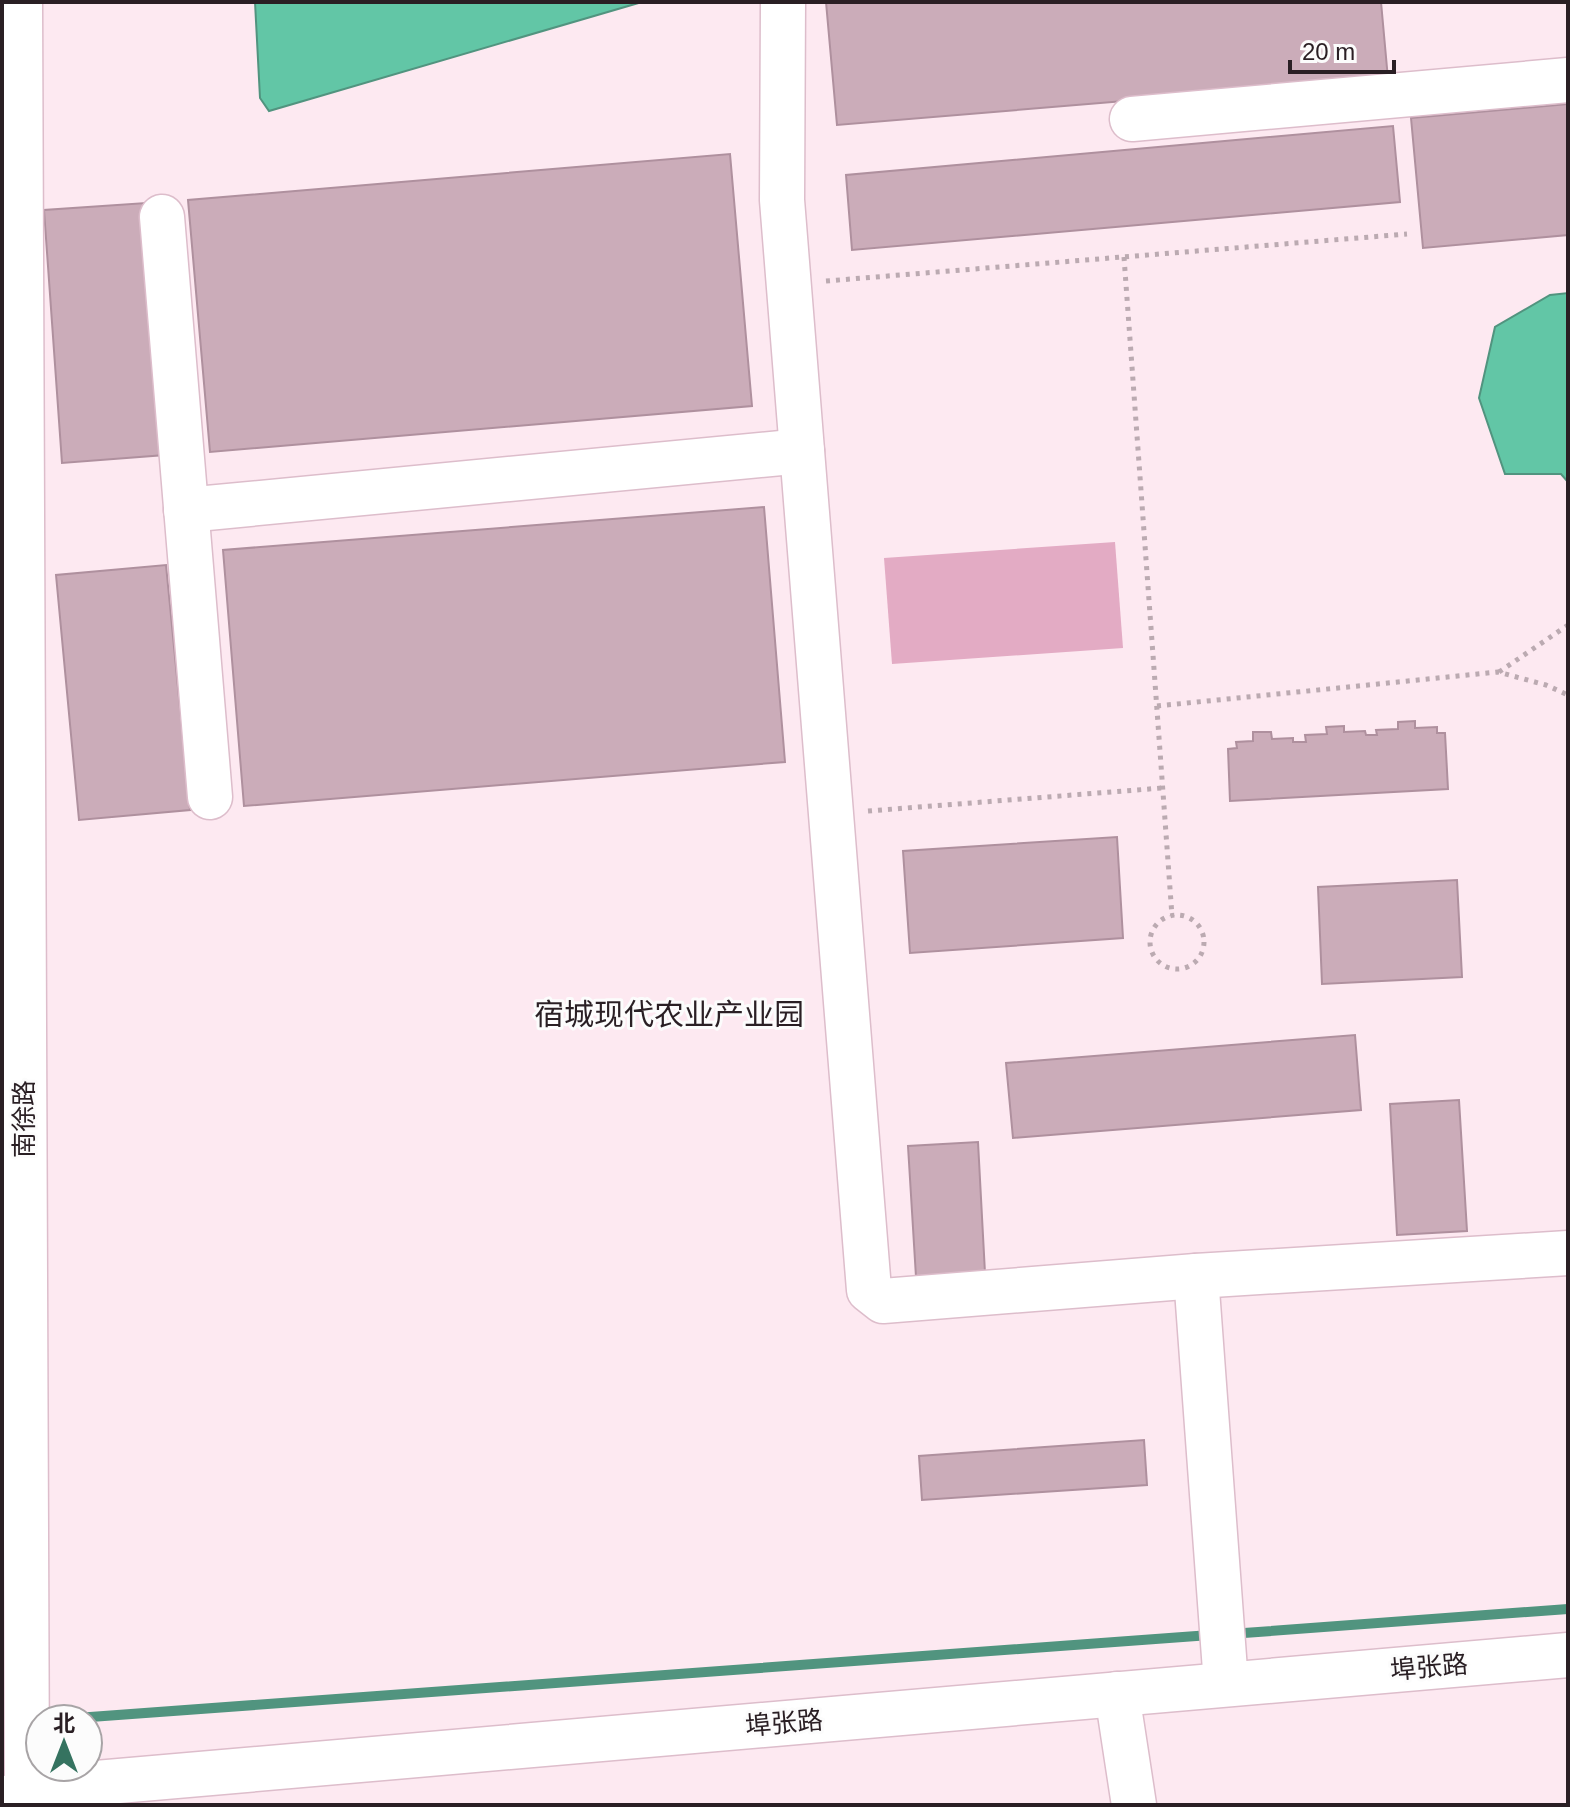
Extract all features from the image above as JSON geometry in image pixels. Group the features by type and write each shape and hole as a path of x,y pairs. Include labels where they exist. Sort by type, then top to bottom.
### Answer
{"street":[{"name":"南徐路","path":"15,1795 27,1722 20,2"},
{"path":"783,2 782,200 869,1290 883,1301 1196,1276 1568,1253"},
{"path":"1132,119 1568,80"},
{"path":"162,217 210,797"},
{"path":"186,510 802,451"},
{"path":"1196,1276 1225,1671"},
{"name":"埠张路","path":"15,1795 1117,1694 1225,1671 1568,1655"},
{"path":"1117,1694 1134,1805"}],"path":[{"path":"789,284 1407,234"},
{"path":"1124,257 1172,916"},
{"path":"1498,672 1568,625"},
{"path":"1157,706 1498,672 1546,685 1568,695"},
{"path":"831,814 1162,788"},
{"path":"1172,916 1196,923 1204,938 1201,955 1189,967 1171,969 1163,965 1152,951 1152,933 1156,925 1172,916"}],"shaded area":[{"path":"255,2 642,2 269,111 260,98"},
{"path":"1568,293 1568,482 1561,474 1505,474 1479,398 1495,327 1550,295"},
{"path":"1115,542 1123,648 892,664 884,558"}],"building":[{"path":"826,2 1381,2 1388,79 837,125"},
{"path":"1568,104 1568,235 1423,248 1411,118"},
{"path":"1393,126 1400,202 852,250 846,175"},
{"path":"730,154 752,406 210,452 188,200"},
{"path":"146,203 165,455 62,463 44,210"},
{"path":"764,507 785,762 244,806 223,550"},
{"path":"166,565 190,810 79,820 56,575"},
{"path":"1415,721 1415,728 1437,727 1437,733 1445,733 1448,789 1230,801 1228,749 1237,748 1236,742 1253,741 1253,732 1271,732 1272,739 1293,738 1293,742 1306,742 1305,735 1327,734 1326,727 1344,726 1344,732 1365,731 1366,735 1377,735 1376,730 1398,729 1398,722"},
{"path":"1117,837 1123,938 910,953 903,851"},
{"path":"1457,880 1462,977 1322,984 1318,887"},
{"path":"1355,1035 1361,1110 1013,1138 1006,1063"},
{"path":"1459,1100 1467,1231 1397,1235 1390,1104"},
{"path":"978,1142 985,1273 916,1277 908,1146"},
{"path":"1144,1440 1147,1485 922,1500 919,1456"}],"waterway":[{"path":"1230,1634 1568,1609"},
{"path":"104,1716 1210,1635"}],"district":[{"name":"宿城现代农业产业园","path":"669,1015"}]}
